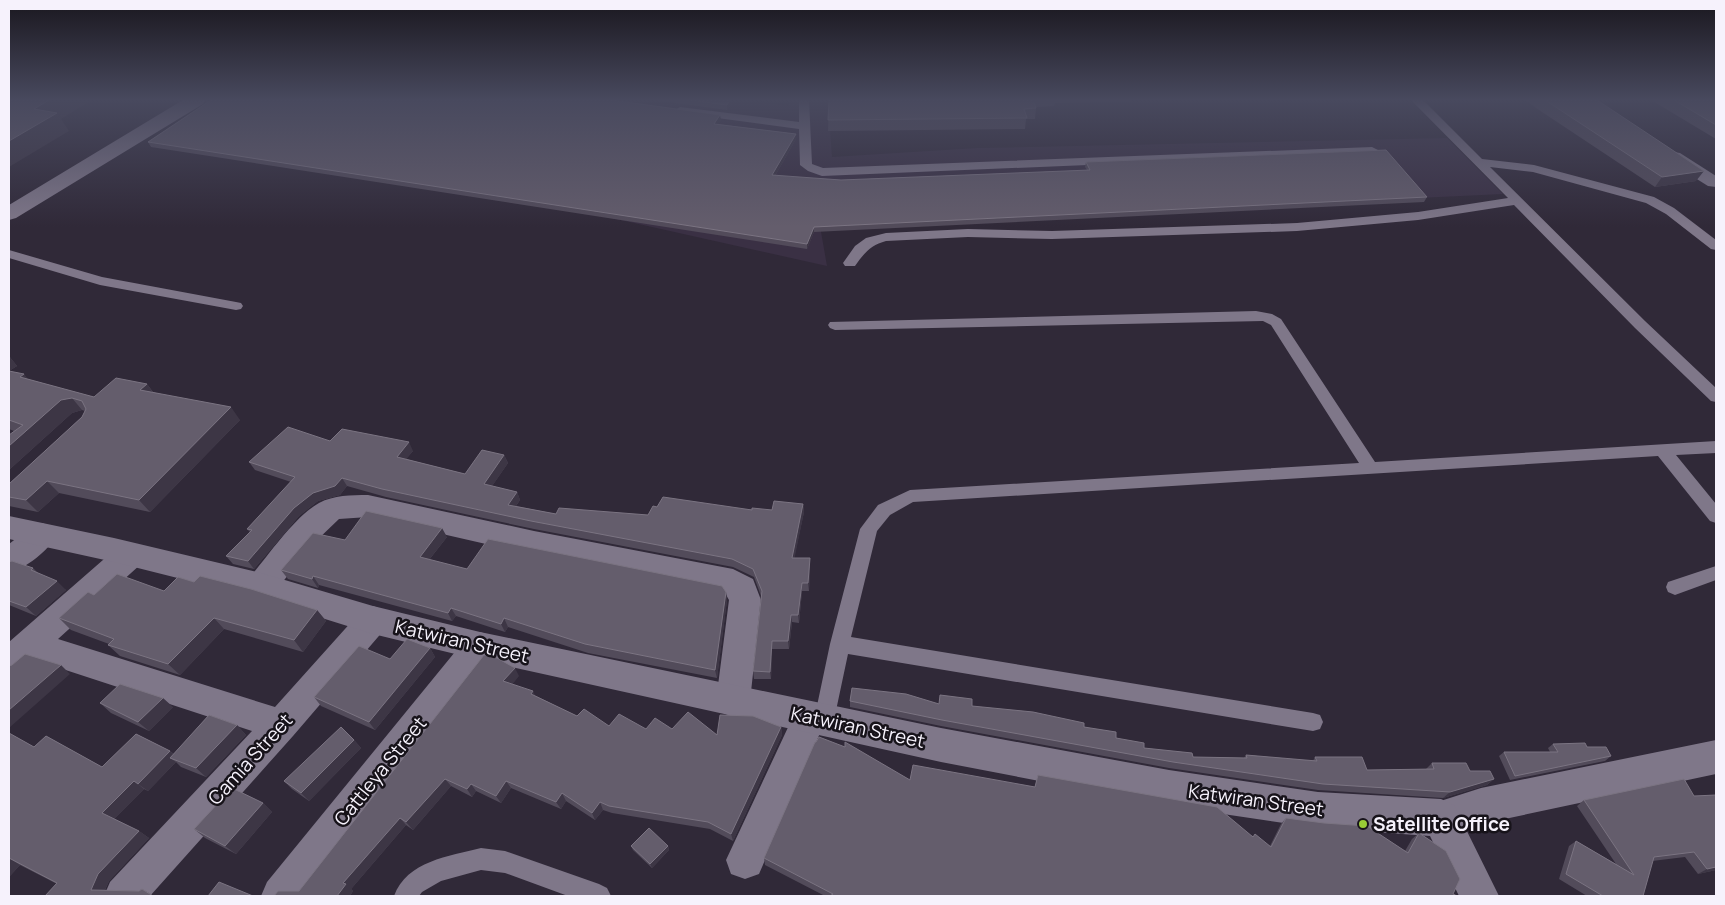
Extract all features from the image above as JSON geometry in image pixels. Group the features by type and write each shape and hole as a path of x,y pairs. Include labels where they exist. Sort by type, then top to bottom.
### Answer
{"street":[{"path":"14,207 125,142"},
{"path":"1658,147 1714,182"},
{"path":"261,586 321,516 337,508 355,506 368,506 534,543 733,582 742,588 745,600 733,701"},
{"name":"Katwiran Street","path":"9,526 261,586 374,620 480,646 733,701 1169,788 1318,810 1441,818 1481,806 1716,757"},
{"path":"9,561 42,535"},
{"path":"19,653 130,555"},
{"name":"Camia Street","path":"124,896 282,725 374,620"},
{"name":"Cattleya Street","path":"281,896 480,646"},
{"path":"19,653 282,725"},
{"path":"745,860 817,719"},
{"path":"1441,818 1479,896"}],"lane":[{"path":"805,142 806,165 812,170 822,172 1372,150"},
{"path":"1460,142 1657,343 1716,398"},
{"path":"1481,162 1534,169 1650,200 1670,211 1716,246"},
{"path":"850,263 860,249 871,242 886,237 968,233 1052,235 1297,227 1436,213 1491,206 1518,200"},
{"path":"9,254 100,281 236,306"},
{"path":"835,325 1256,315 1267,317 1276,322 1370,467"},
{"path":"817,719 840,644 869,529 884,510 910,496 1716,447"},
{"path":"1662,450 1716,516"},
{"path":"1675,587 1716,573"},
{"path":"840,644 1313,722"},
{"path":"406,896 414,884 436,871 481,859 505,862 599,896"}],"shaded area":[{"path":"356,142 831,142 832,157 977,148 1248,142 1451,142 1503,194 820,226 827,266 567,208"}],"building":[{"path":"150,142 791,142 772,175 841,180 1090,170 1086,162 1386,150 1427,197 814,227 807,244"},
{"path":"1609,142 1661,142 1704,171 1662,177"},
{"path":"9,371 24,374 20,377 94,397 116,378 147,384 140,390 231,407 139,500 47,481 26,500 9,497 9,484 82,417 86,409 82,401 72,398 61,400 9,446 9,435 23,425 9,420"},
{"path":"288,427 330,441 342,429 409,442 397,457 465,474 482,450 504,455 484,484 517,492 508,505 556,514 559,508 648,515 653,506 657,507 663,497 752,510 752,508 772,510 774,501 803,504 792,558 810,558 808,583 802,583 798,615 791,615 788,641 772,641 770,672 753,671 762,591 753,569 732,559 531,521 382,489 342,478 335,486 313,493 294,508 248,561 226,556 252,530 247,529 295,477 249,462"},
{"path":"366,511 442,528 420,557 467,569 488,539 722,586 726,592 715,670 585,644 504,618 501,624 451,608 448,613 313,576 312,579 281,570 313,533 345,540"},
{"path":"12,561 33,568 31,570 57,581 26,607 9,601 9,562"},
{"path":"117,574 164,591 178,577 194,582 200,576 251,589 317,610 294,640 214,618 168,664 108,645 114,639 59,618 88,592 94,595"},
{"path":"407,639 430,648 369,722 314,697 359,646 390,659"},
{"path":"25,654 61,665 9,710 9,666"},
{"path":"484,655 497,658 515,668 503,681 533,691 531,694 577,716 584,709 609,726 619,714 646,729 655,718 672,729 688,712 717,735 720,715 753,716 781,727 731,834 708,822 609,806 600,802 592,813 562,793 556,802 506,781 496,796 471,784 467,789 445,779 406,822 400,818 343,883 346,884 337,896 274,896 278,891 299,891"},
{"path":"120,684 163,698 138,722 100,703"},
{"path":"852,688 906,694 939,704 940,695 972,699 972,706 1033,712 1084,723 1084,727 1116,732 1116,738 1144,743 1144,748 1192,753 1193,757 1247,758 1246,755 1317,761 1315,757 1362,757 1367,770 1434,769 1432,763 1466,763 1470,771 1490,771 1494,779 1450,792 1323,784 1173,762 942,720 850,701"},
{"path":"209,715 237,725 196,768 170,758"},
{"path":"341,727 354,740 301,793 284,781"},
{"path":"9,733 34,747 46,736 102,767 136,734 170,751 138,784 134,781 102,813 139,831 98,874 91,890 139,891 142,889 153,896 45,896 57,883 9,858"},
{"path":"819,737 845,747 845,742 910,780 913,765 1035,787 1038,775 1217,807 1253,837 1255,834 1271,847 1286,818 1367,826 1408,853 1419,833 1446,851 1460,879 1453,894 1457,896 830,896 833,894 764,858 815,742"},
{"path":"1585,743 1587,747 1606,747 1611,756 1515,776 1504,752 1558,752 1553,744"},
{"path":"1684,779 1694,796 1716,795 1716,867 1707,869 1694,852 1654,857 1643,896 1603,896 1566,874 1576,841 1634,875 1584,800"},
{"path":"232,788 263,803 225,846 194,829"},
{"path":"649,828 668,846 650,864 631,846"},
{"path":"219,882 253,896 208,896"}],"place":[{"name":"Satellite Office","path":"1363,824"}]}
